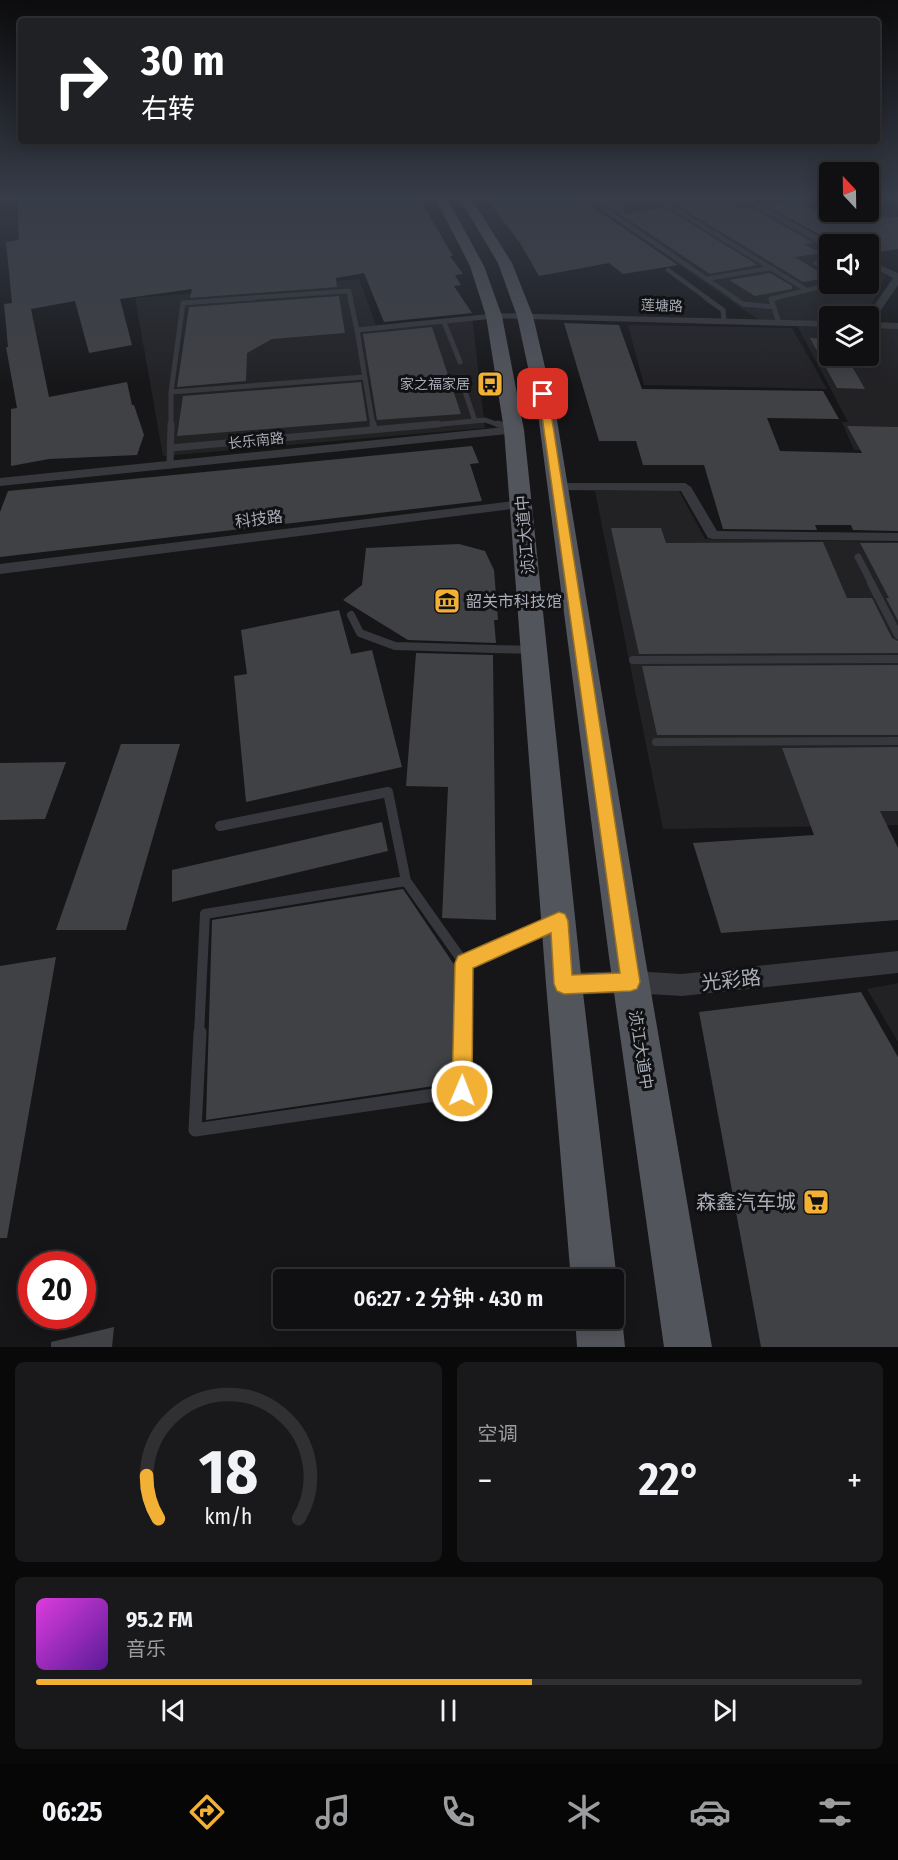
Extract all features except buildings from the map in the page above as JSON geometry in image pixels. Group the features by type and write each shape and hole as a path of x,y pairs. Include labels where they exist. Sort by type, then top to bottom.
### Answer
{"main road":[{"name":"浈江大道中","path":"474,261 494,316 514,430 564,984 593,1269"},
{"name":"浈江大道中","path":"504,261 525,316 548,414 631,982 688,1347"},
{"path":"599,1329 601,1347"}],"street":[{"path":"878,306 896,275 879,267"},
{"name":"莲塘路","path":"494,316 819,324"},
{"path":"879,325 898,326"},
{"name":"长乐南路","path":"0,482 514,430"},
{"path":"558,487 685,488 712,535 898,537"},
{"name":"科技路","path":"0,569 522,504"},
{"name":"光彩路","path":"564,984 631,982 682,985 898,962"}],"lane":[{"path":"680,261 743,304 774,308"},
{"path":"758,261 805,290"},
{"path":"815,262 819,264"},
{"path":"706,279 770,268"},
{"path":"668,270 723,310 724,321"},
{"path":"779,323 771,298 819,287"},
{"path":"170,465 171,392 183,303 349,291 374,429"},
{"path":"357,330 494,316"},
{"path":"444,322 460,363"},
{"path":"171,392 365,377"},
{"path":"460,377 475,421"},
{"path":"171,448 475,421 494,422 514,430"},
{"path":"858,557 898,635"},
{"path":"351,615 360,633 395,646 535,650"},
{"path":"633,660 898,659"},
{"path":"656,742 898,741"},
{"path":"220,826 388,792 406,881 464,963 462,1091 195,1130 205,914 406,881"},
{"path":"464,963 559,921"}],"shaded area":[{"path":"673,261 819,261 819,294 876,294 871,306 819,306 819,322 760,321"},
{"path":"879,272 885,276 879,289"},
{"path":"359,279 376,325 472,316 485,428 163,456 135,298"},
{"path":"628,325 792,328 827,389 644,385"},
{"path":"798,327 819,327 819,366 879,366 879,328 898,328 898,451 854,450 842,422 848,422"},
{"path":"595,491 679,491 705,539 898,542 898,825 663,829"},
{"path":"898,983 898,1042 867,989"}],"place":[{"name":"家之福家居","path":"490,384"},
{"name":"韶关市科技馆","path":"447,601"},
{"name":"森鑫汽车城","path":"816,1202"}],"route":[{"path":"462,1091 464,963 559,921 564,984 631,982 548,414 543,394"}]}
